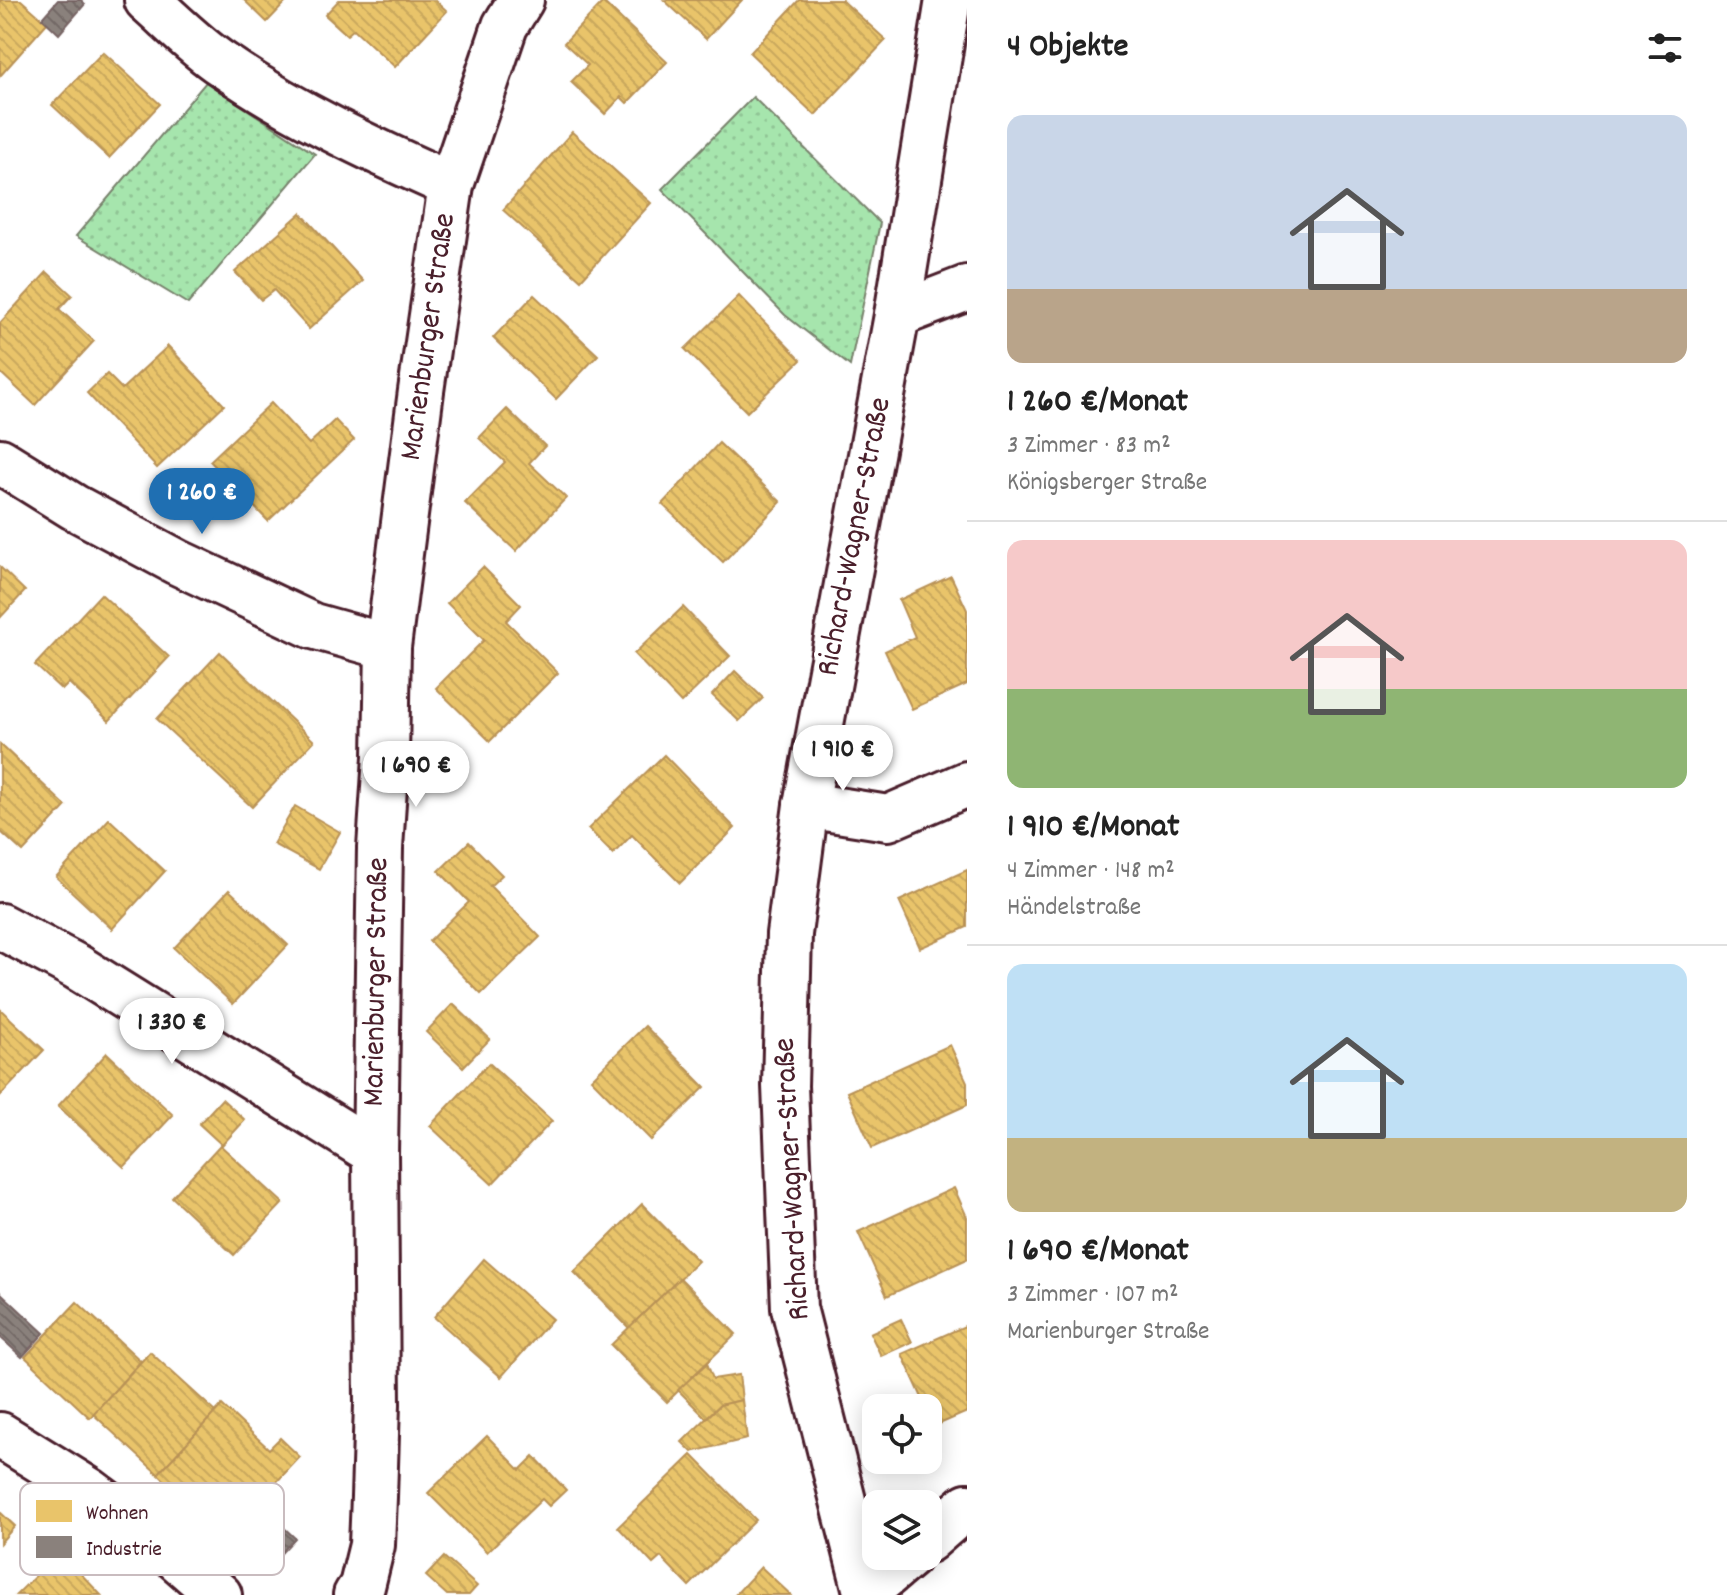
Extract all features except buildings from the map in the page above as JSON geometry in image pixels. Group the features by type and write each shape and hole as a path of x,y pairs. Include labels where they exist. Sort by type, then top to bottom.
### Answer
{"street":[{"path":"147,0 219,62 269,94 364,146 451,185"},
{"name":"Marienburger Straße","path":"356,1595 362,1586 372,1545 374,1497 380,848 388,647 451,185 505,26 521,0"},
{"name":"Richard-Wagner-Straße","path":"867,1594 794,1308 785,1086 789,934 806,805 897,315 948,0"},
{"path":"897,315 967,288"},
{"path":"0,461 74,507 177,562 313,626 388,647"},
{"path":"806,805 888,818 967,784"},
{"path":"0,926 77,967 375,1153"},
{"path":"0,1435 77,1483"},
{"path":"942,1528 967,1506"},
{"path":"867,1594 894,1570"},
{"path":"196,1575 219,1595"}],"green space":[{"path":"206,82 315,154 188,304 76,236"},
{"path":"753,97 880,223 850,366 785,315 662,189"}]}
